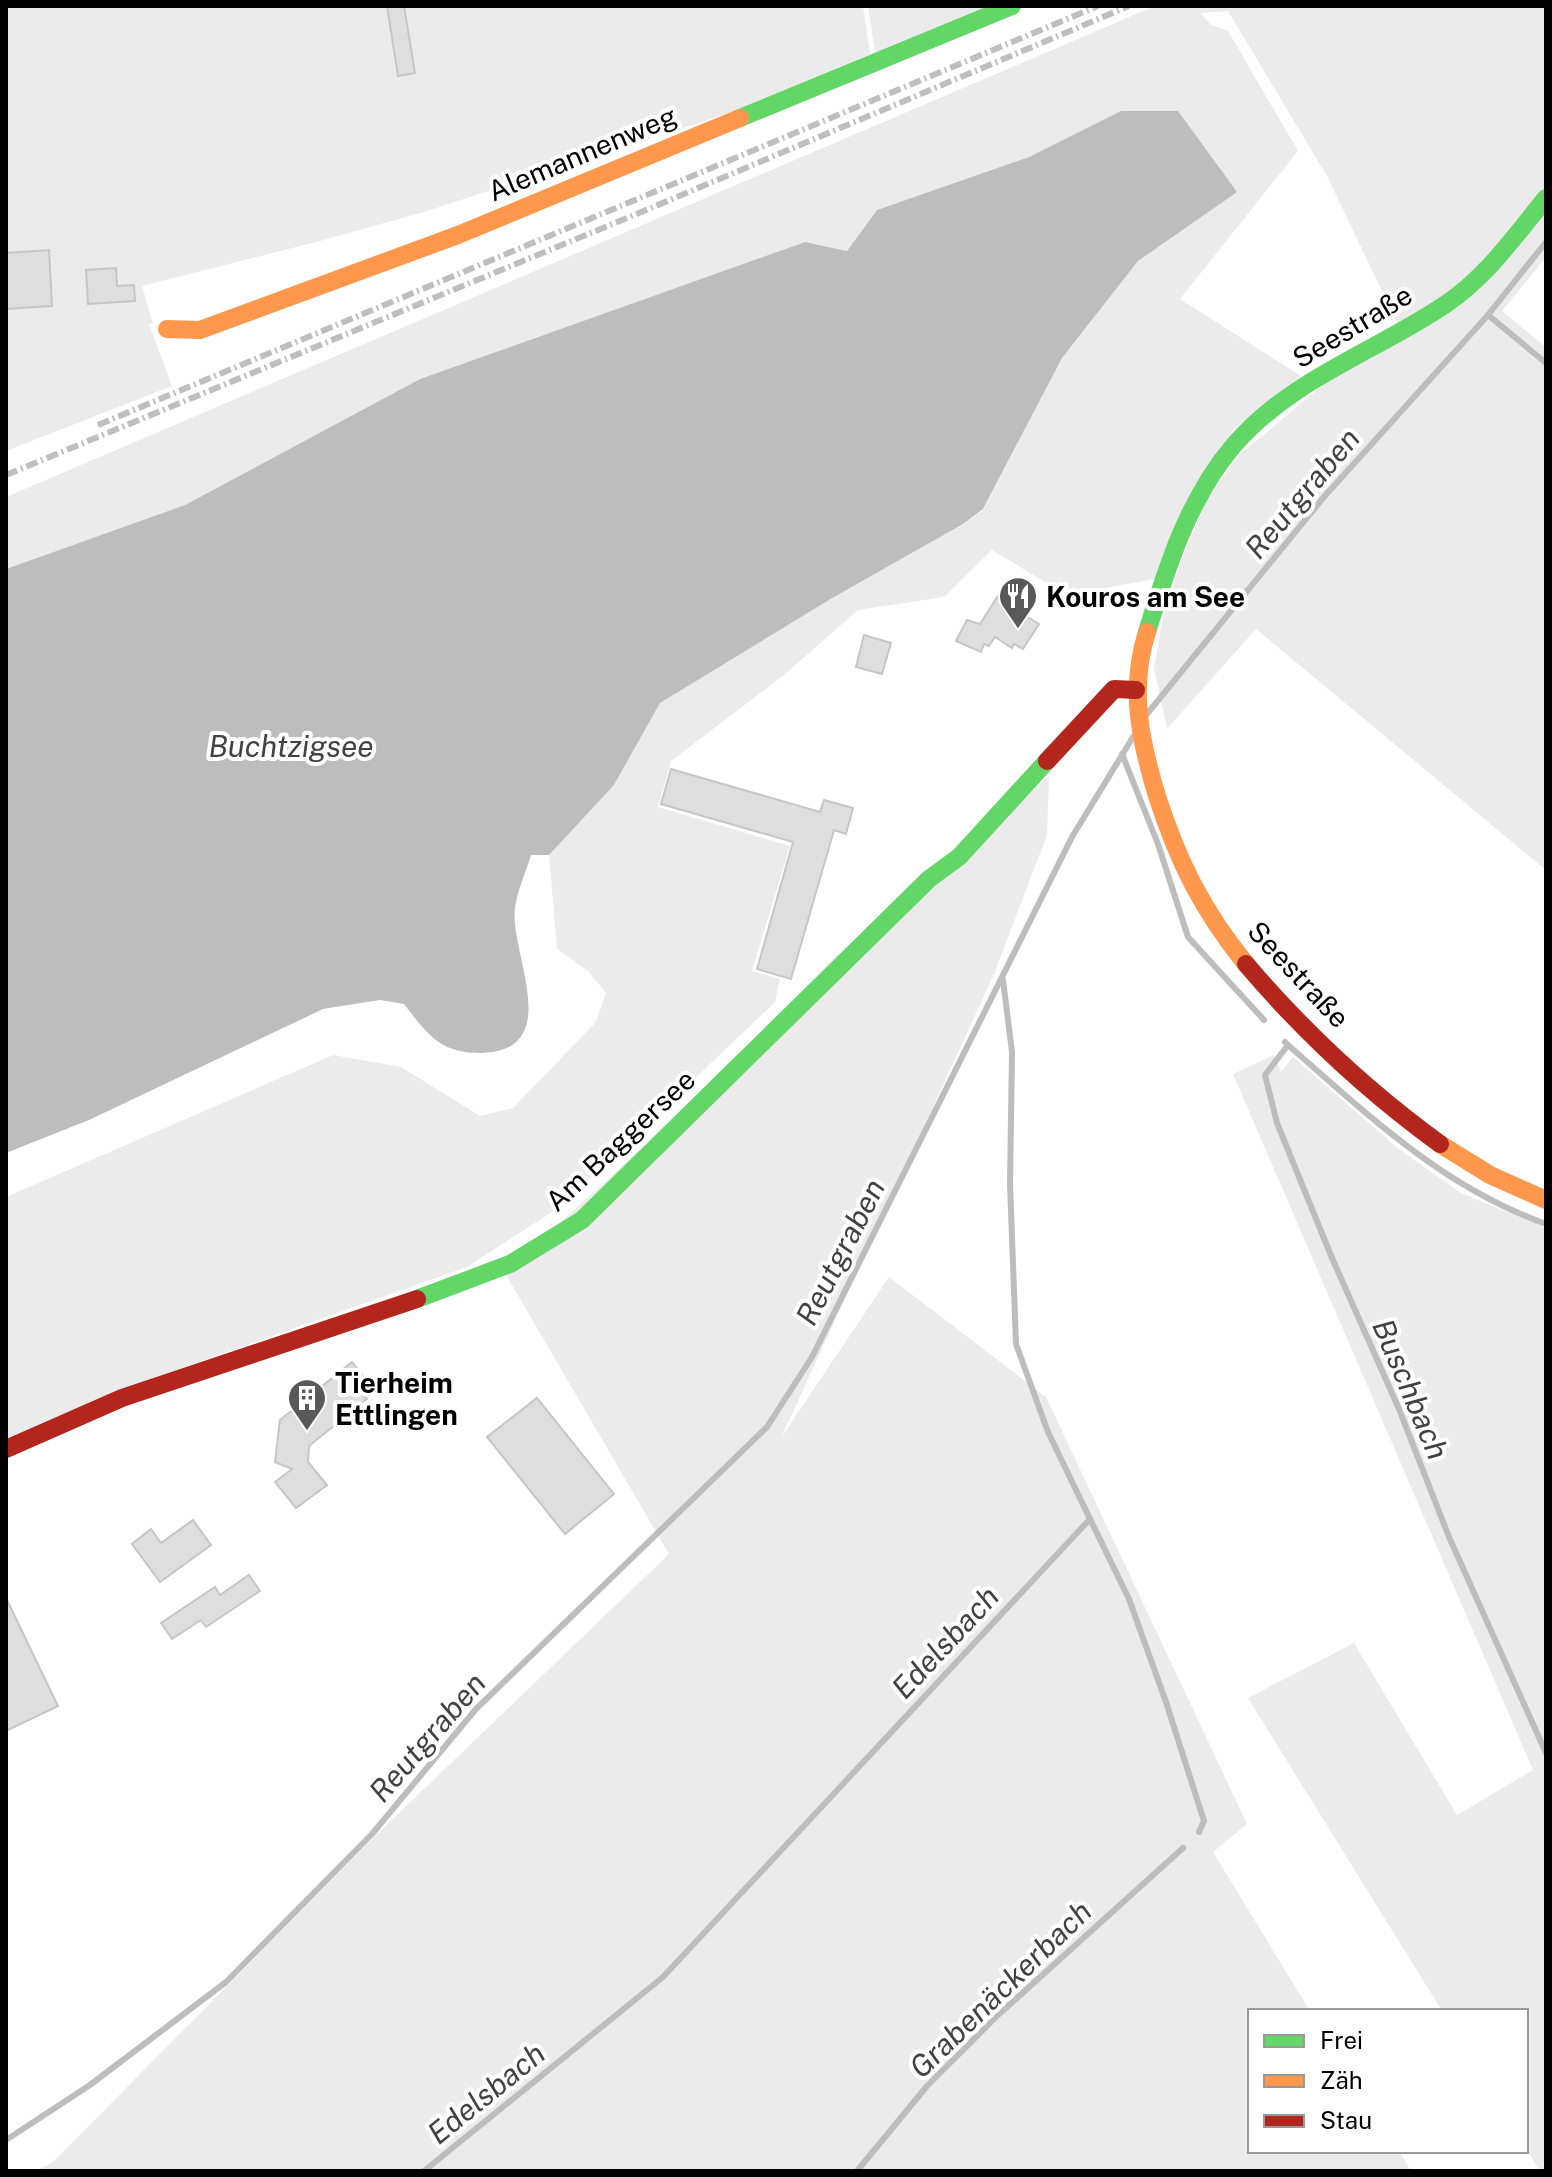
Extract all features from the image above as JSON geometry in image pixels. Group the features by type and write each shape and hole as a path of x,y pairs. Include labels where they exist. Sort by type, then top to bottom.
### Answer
{"street":[{"name":"Alemannenweg","path":"167,329 200,330 458,235 1012,6"},
{"name":"Seestraße","path":"1546,198 1486,271 1435,310 1323,373 1273,408 1236,443 1204,484 1174,546 1141,655 1137,698 1150,772 1172,842 1203,906 1241,957 1318,1038 1394,1109 1437,1143 1477,1168 1546,1200"},
{"name":"Am Baggersee","path":"6,1449 122,1398 439,1292 510,1264 582,1220 929,879 959,857 1114,689 1137,698"}],"shaded area":[{"path":"6,6 863,6 870,54 735,111 427,211 142,286 153,323 149,324 172,386 6,451"},
{"path":"868,6 996,6 875,53"},
{"path":"1155,6 1546,6 1546,257 1502,311 1546,347 1546,870 1256,629 1167,729 1154,668 1161,627 1181,561 1207,499 1237,457 1326,382 1405,339 1327,176 1228,11 1201,13 1210,24 1228,31 1298,151 1180,299 1301,376 1234,429 1155,579 1067,595 992,550 944,597 858,610 784,675 671,761 658,807 790,846 752,971 780,979 775,1002 561,1206 467,1267 117,1391 6,1440 6,1197 333,1055 401,1067 480,1116 513,1108 596,1022 606,993 588,971 557,949 549,855 614,785 660,703 983,510 1062,358 1138,261 1237,191 1121,111 1029,157 877,210 847,251 805,242 420,379 185,505 6,569 6,497"},
{"path":"1049,776 1047,835 994,974 781,1438 889,1277 1046,1397 1247,1824 1213,1852 1309,2009 1248,2009 1248,2153 1400,2153 1411,2171 37,2171 54,2161 377,1834 669,1554 505,1273"},
{"path":"1274,1055 1281,1072 1293,1057 1399,1149 1461,1193 1546,1228 1546,2171 1540,2171 1528,2151 1528,2009 1441,2009 1248,1698 1354,1643 1457,1815 1533,1770 1233,1074"}],"water":[{"name":"Buchtzigsee","path":"1121,111 1178,111 1237,192 1138,261 1062,358 983,509 963,524 834,597 660,703 614,785 549,855 531,855 515,908 515,927 528,996 528,1017 522,1035 508,1047 483,1053 469,1052 456,1050 437,1040 404,1004 380,1000 323,1009 89,1120 6,1153 6,569 185,505 420,379 805,242 847,251 877,210 1029,157"}],"building":[{"path":"387,6 404,6 415,73 398,76"},
{"path":"49,250 52,306 6,309 6,253"},
{"path":"116,268 117,286 134,285 135,301 88,304 86,270"},
{"path":"1001,591 1018,602 1013,608 1039,624 1023,649 1014,644 1012,648 995,637 989,646 984,644 981,652 956,641 967,620 980,624"},
{"path":"864,635 891,643 882,674 856,667"},
{"path":"671,769 820,812 824,800 853,808 846,834 834,830 791,979 757,969 793,842 661,804"},
{"name":"Tierheim Ettlingen","path":"352,1362 372,1387 363,1395 367,1399 309,1446 308,1462 327,1485 296,1508 275,1482 292,1469 275,1462 280,1420"},
{"path":"537,1398 614,1494 565,1534 487,1437"},
{"path":"193,1520 211,1545 160,1582 132,1544 151,1529 161,1543"},
{"path":"249,1575 260,1591 206,1627 201,1620 172,1639 161,1623 215,1587 220,1595"},
{"path":"6,1598 58,1706 6,1731"}],"waterway":[{"name":"Reutgraben","path":"1147,714 1323,498 1488,315 1546,242"},
{"path":"1488,315 1546,363"},
{"name":"Reutgraben","path":"6,2140 90,2085 226,1982 372,1834 476,1709 767,1427 812,1357 1072,837 1133,737"},
{"name":"Buschbach","path":"1122,754 1158,844 1188,937 1264,1020"},
{"name":"Edelsbach","path":"424,2171 663,1977 1090,1519 1048,1432 1016,1344 1010,1184 1012,1052 1003,980"},
{"name":"Buschbach","path":"1285,1042 1288,1045 1265,1075 1277,1123 1399,1409 1449,1537 1546,1753"},
{"path":"1288,1045 1378,1123 1440,1170 1509,1209 1546,1224"},
{"name":"Grabenäckerbach","path":"1090,1519 1129,1599 1166,1702 1204,1821 1199,1832"},
{"name":"Grabenäckerbach","path":"857,2171 927,2086 997,2016 1183,1848"}],"railway":[{"path":"98,425 1098,6"},
{"path":"6,475 1129,6"}],"traffic: fast":[{"path":"740,118 1012,6"},
{"path":"1147,632 1181,534 1204,488 1234,445 1257,422 1307,384 1419,321 1461,293 1500,255 1546,198"},
{"path":"417,1299 510,1264 582,1220 929,879 959,857 1047,761"}],"traffic: slow":[{"path":"167,329 200,330 458,235 740,118"},
{"path":"1147,632 1139,674 1139,714 1157,796 1193,884 1216,924 1246,964"},
{"path":"1440,1144 1490,1175 1546,1200"}],"traffic: jam":[{"path":"1047,761 1114,689 1136,690"},
{"path":"1246,964 1338,1060 1440,1144"},
{"path":"6,1449 122,1398 417,1299"}],"place":[{"name":"Kouros am See","path":"1018,630"},
{"name":"Tierheim Ettlingen","path":"307,1432"}]}
